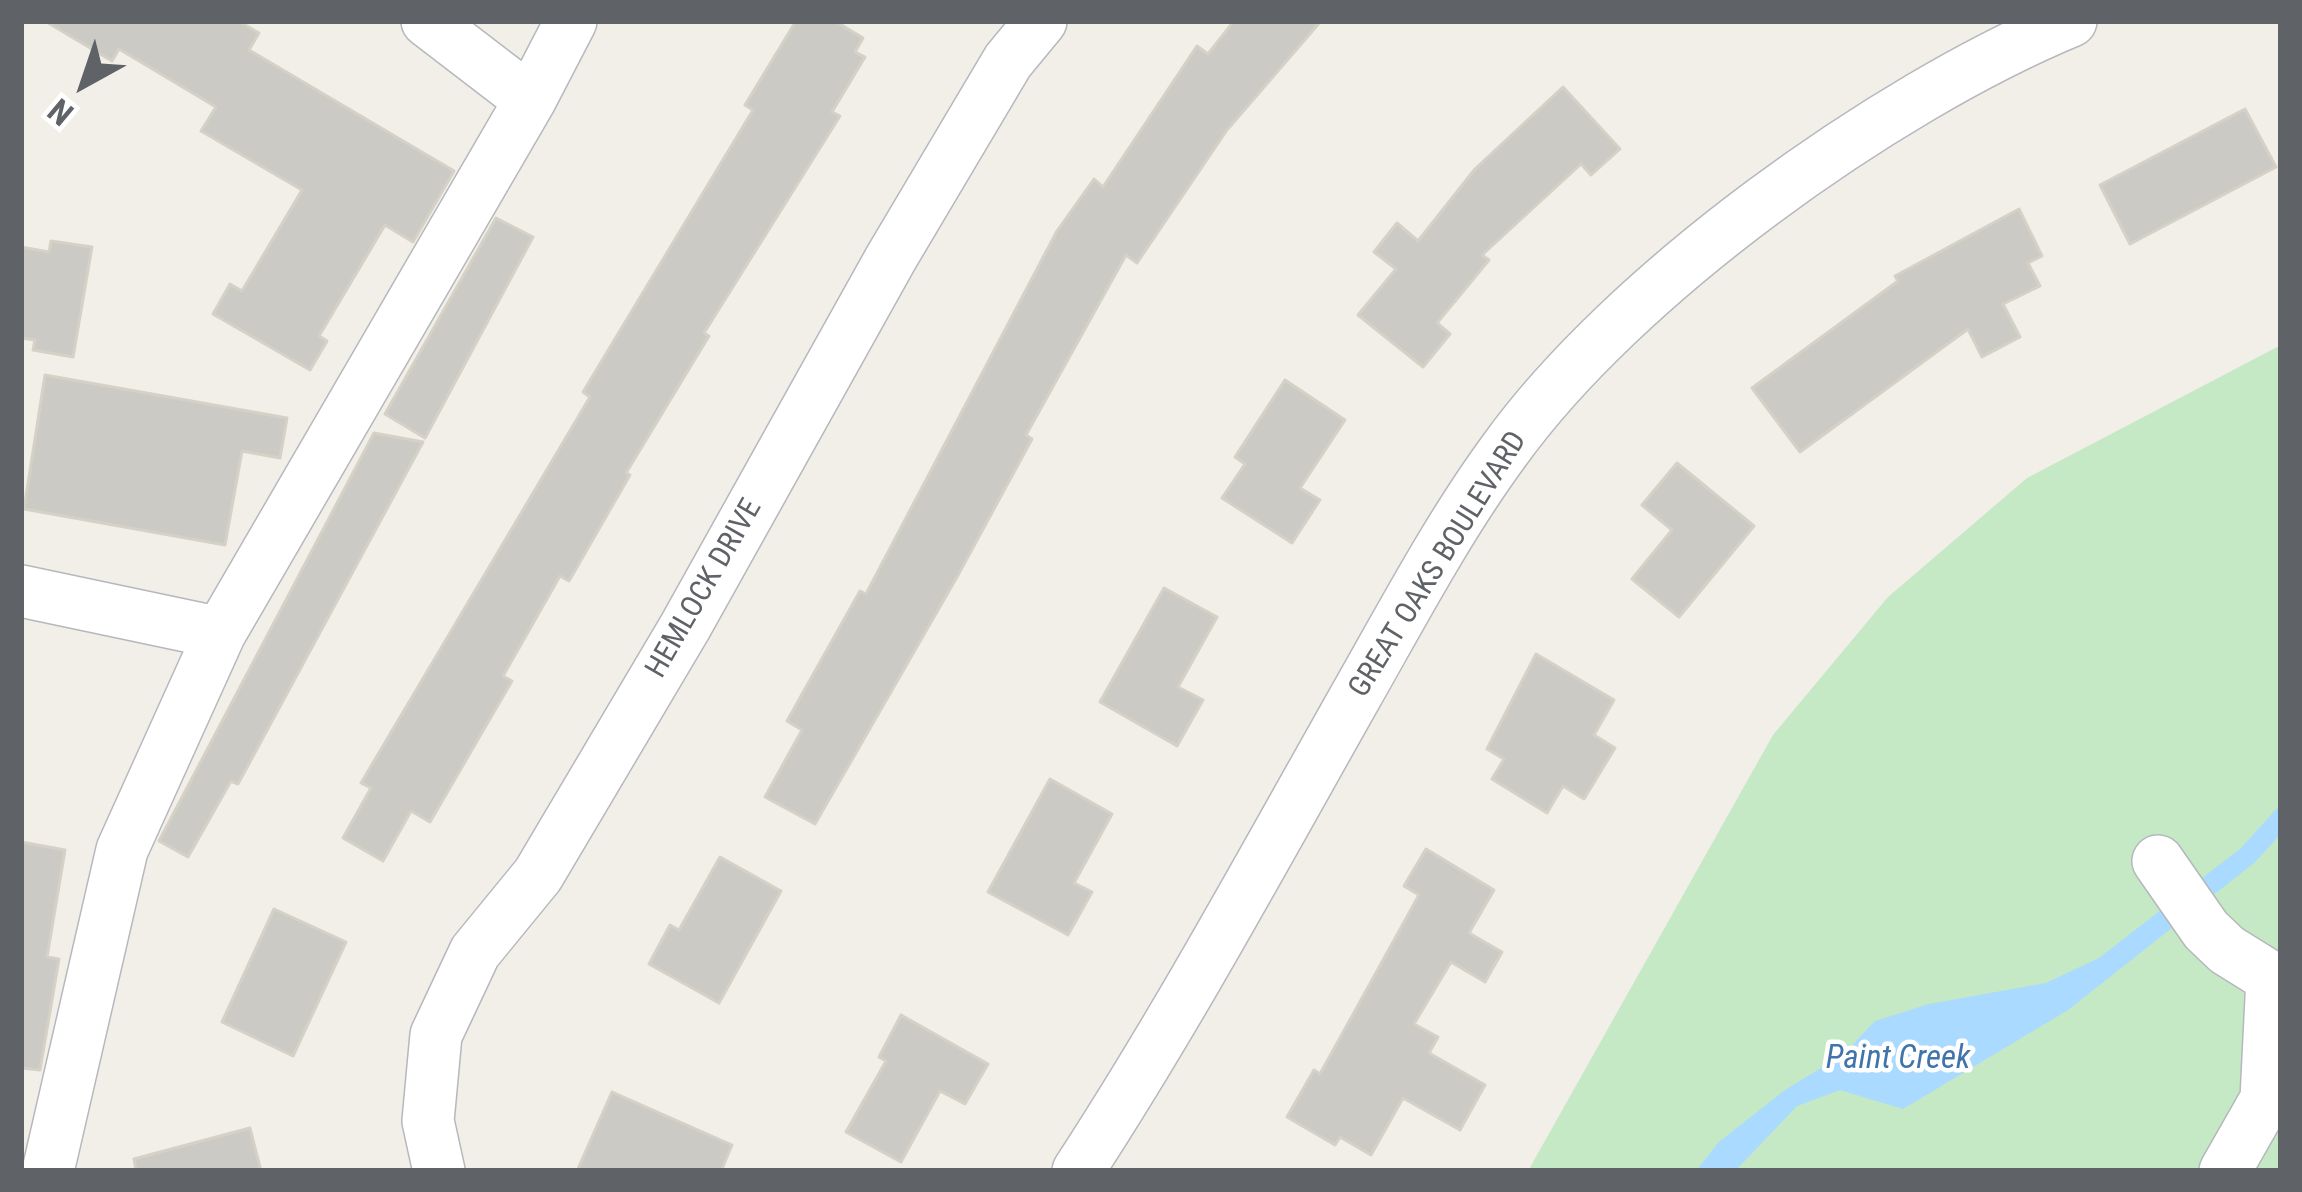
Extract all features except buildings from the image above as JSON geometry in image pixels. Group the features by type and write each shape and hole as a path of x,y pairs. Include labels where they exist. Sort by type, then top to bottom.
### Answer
{"street":[{"path":"427,21 530,100"},
{"path":"48,1171 122,850 220,633 530,100 571,21"},
{"name":"HEMLOCK DRIVE","path":"439,1171 428,1120 436,1035 475,952 538,875 685,627 891,258 1008,61 1041,21"},
{"name":"GREAT OAKS BOULEVARD","path":"1078,1171 1139,1078 1406,608 1504,450 1580,363 1702,248 1994,36 2071,21"},
{"path":"21,591 220,633"},
{"path":"2158,861 2206,930 2227,950 2277,976 2266,1099 2225,1171"}],"green space":[{"path":"2281,345 2281,1171 1528,1171 1773,735 1888,597 2027,478"}],"water":[{"name":"Paint Creek","path":"2281,804 2281,834 2254,863 2068,1010 1903,1109 1840,1090 1797,1106 1735,1171 1696,1171 1719,1142 1785,1090 1844,1054 1875,1021 1929,1004 2046,983 2099,958 2241,848"}]}
